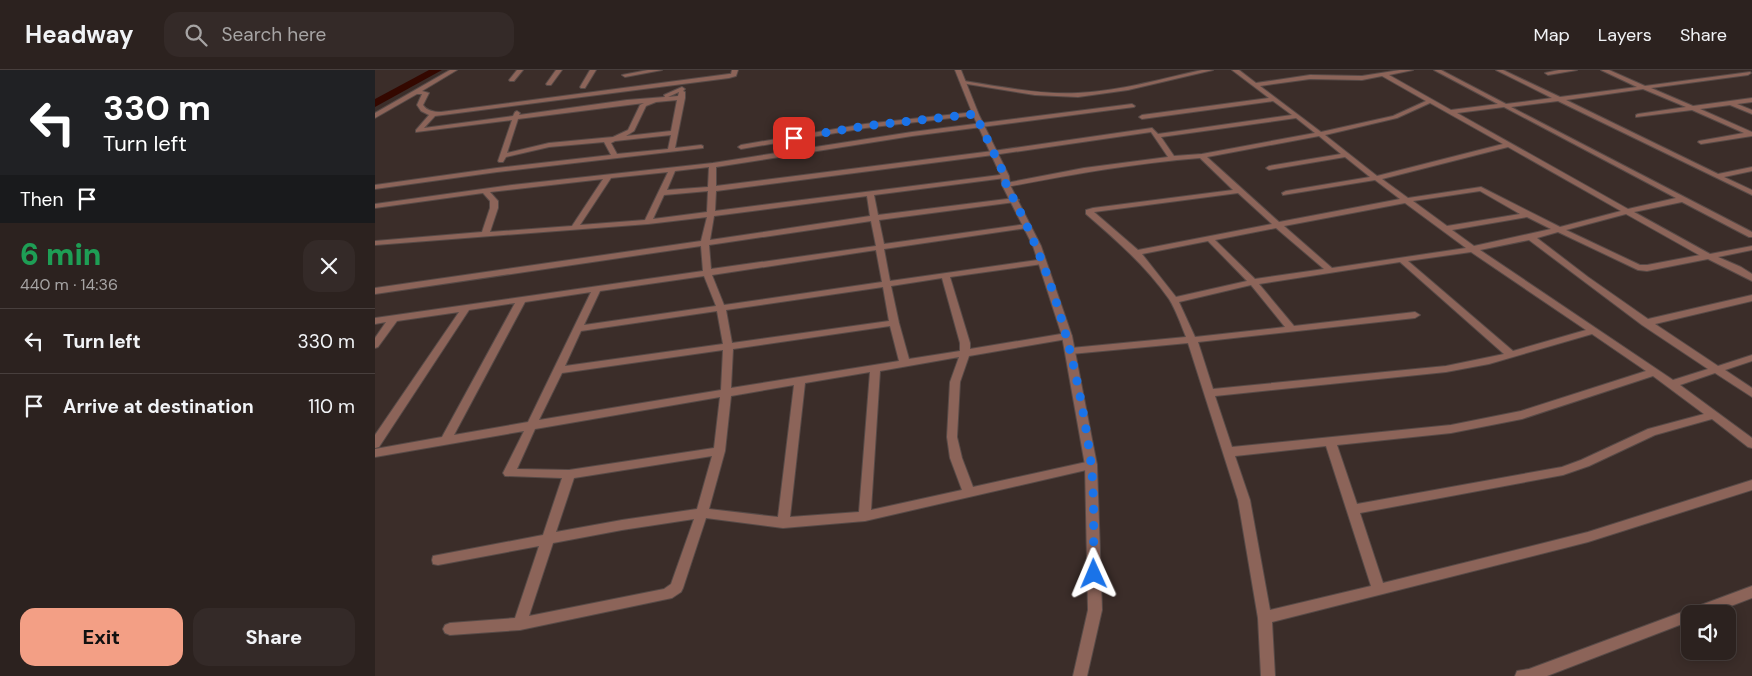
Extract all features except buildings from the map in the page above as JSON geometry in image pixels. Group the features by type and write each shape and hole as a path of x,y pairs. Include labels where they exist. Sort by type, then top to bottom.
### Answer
{"street":[{"path":"375,116 454,70"},
{"path":"512,80 520,70"},
{"path":"549,84 559,70"},
{"path":"583,87 593,70"},
{"path":"617,90 626,72 659,70"},
{"path":"416,92 426,93 421,108 433,114 733,76 735,70"},
{"path":"958,70 975,114 1027,226 1041,261 1071,351 1091,465 1095,610 1080,676"},
{"path":"375,206 609,176 713,165 980,125 1124,98 1210,70"},
{"path":"1235,70 1376,178 1473,249 1672,384 1752,444"},
{"path":"1255,85 1310,77 1356,78 1410,70"},
{"path":"1437,70 1752,235"},
{"path":"1499,70 1752,192"},
{"path":"1548,73 1574,70"},
{"path":"1604,70 1751,134"},
{"path":"1741,70 1750,74"},
{"path":"1450,112 1560,100 1643,87 1750,74"},
{"path":"1384,75 1708,256 1738,269 1752,278"},
{"path":"615,156 607,143 631,131 643,105 683,89 690,81"},
{"path":"964,83 1066,95 1124,98 1142,117 1172,158"},
{"path":"671,150 683,89"},
{"path":"433,114 418,131 657,99 682,98"},
{"path":"1142,117 1274,99"},
{"path":"1638,116 1752,100"},
{"path":"375,243 647,222 870,193 1006,180 1172,158 1202,156 1321,134 1384,120 1430,101"},
{"path":"497,170 520,103"},
{"path":"1730,103 1752,112"},
{"path":"741,147 865,126 975,114"},
{"path":"1156,136 1297,116"},
{"path":"662,194 993,153 1152,130"},
{"path":"503,156 541,146 675,133"},
{"path":"1701,142 1751,134"},
{"path":"1286,194 1376,178 1509,145"},
{"path":"375,187 497,170 701,146"},
{"path":"1269,168 1347,155"},
{"path":"1202,156 1277,225 1330,270"},
{"path":"450,629 520,624 673,592 676,588 702,513 719,451 726,391 728,345 721,308 707,273 705,243 711,214 713,165"},
{"path":"647,222 673,169"},
{"path":"1716,176 1752,169"},
{"path":"574,228 609,176"},
{"path":"1136,253 1406,200 1481,189 1528,215 1642,268 1752,248"},
{"path":"1239,191 1091,210 1089,212 1136,253 1174,300 1192,340 1244,500 1265,618 1268,676"},
{"path":"485,192 495,204 485,235"},
{"path":"870,193 894,323 905,364"},
{"path":"1174,300 1253,282 1473,249 1531,238 1627,211 1684,199"},
{"path":"375,291 875,218 1015,200"},
{"path":"1447,229 1528,215"},
{"path":"375,321 1027,226"},
{"path":"1209,238 1253,282 1292,329"},
{"path":"1531,238 1579,276 1645,323 1752,394"},
{"path":"1401,260 1510,354"},
{"path":"577,329 1041,261"},
{"path":"945,275 965,343 965,353 955,382 952,437 956,458 969,493"},
{"path":"596,290 509,473 569,474 719,451"},
{"path":"1645,323 1752,298"},
{"path":"446,440 521,301"},
{"path":"375,444 465,309"},
{"path":"1071,351 1192,340 1415,315"},
{"path":"375,345 394,318"},
{"path":"558,370 894,323"},
{"path":"1208,393 1405,374 1474,364 1593,331"},
{"path":"375,453 726,391 875,369 1067,336"},
{"path":"1672,384 1752,358"},
{"path":"865,516 875,369"},
{"path":"1229,452 1451,429 1521,415 1653,372"},
{"path":"783,523 801,380"},
{"path":"1352,510 1563,471 1585,463 1652,432 1713,415"},
{"path":"1330,441 1379,590"},
{"path":"438,560 622,525 702,513 783,523 865,516 1091,465"},
{"path":"520,624 569,474"},
{"path":"1265,618 1589,537 1752,485"},
{"path":"1717,605 1752,592"},
{"path":"1523,676 1529,676 1681,618"}],"waterway":[{"path":"375,104 437,70"}],"route":[{"path":"794,138 865,126 975,114 1005,176 1006,185 1037,246 1071,351 1091,465 1094,574"}]}
